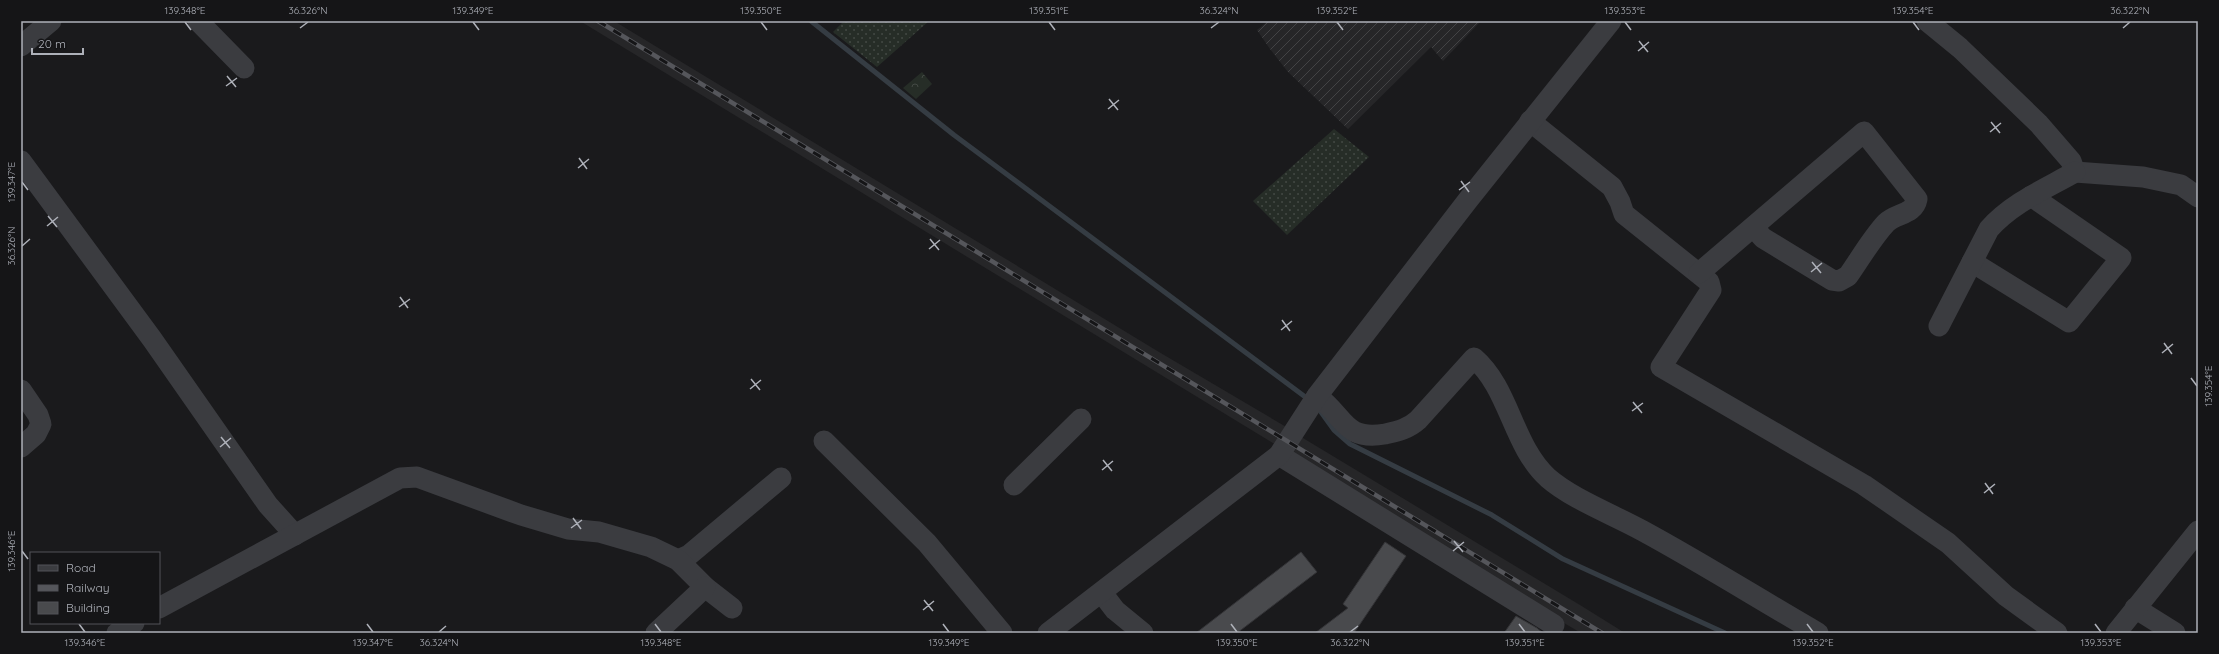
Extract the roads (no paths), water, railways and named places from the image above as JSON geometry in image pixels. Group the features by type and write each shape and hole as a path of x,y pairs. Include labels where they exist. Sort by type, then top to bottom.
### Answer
{"street":[{"path":"21,46 51,21"},
{"path":"198,21 244,68"},
{"path":"1048,633 1102,593 1279,455 1317,396 1530,122 1611,21"},
{"path":"1927,21 1960,48 2039,124 2071,160 2075,172"},
{"path":"1530,122 1612,187 1620,202 1624,214 1709,282 1711,290 1661,368 1864,485 1948,543 2006,596 2058,633"},
{"path":"1699,273 1864,132 1916,199 1915,206 1911,210 1886,223 1848,276 1839,281 1832,280 1763,238 1753,227"},
{"path":"21,161 152,339 268,505 295,535"},
{"path":"1939,326 1989,229 2001,215 2031,196 2075,172 2143,177 2181,185 2198,197"},
{"path":"1972,262 2069,322 2122,258 2031,196"},
{"path":"1317,396 1330,405 1345,426 1353,432 1371,436 1399,431 1409,428 1418,420 1474,358 1483,365 1494,382 1521,442 1531,457 1549,478 1566,490 1644,531 1818,633"},
{"path":"21,390 38,415 41,424 36,434 21,447"},
{"path":"1014,485 1081,419"},
{"path":"824,441 927,542 1002,633"},
{"path":"1279,455 1554,625"},
{"path":"160,607 400,478 417,478 520,515 568,529 606,534 651,547 678,560 705,587 732,608"},
{"path":"678,560 688,555 781,478"},
{"path":"2116,633 2198,531"},
{"path":"656,633 705,587"},
{"path":"1102,593 1115,610 1143,633"},
{"path":"2135,608 2176,633"}],"waterway":[{"path":"811,21 954,135 1304,396"},
{"path":"1321,412 1334,430 1350,444 1492,515 1563,559 1725,633"}],"railway":[{"path":"598,21 1602,633"}]}
